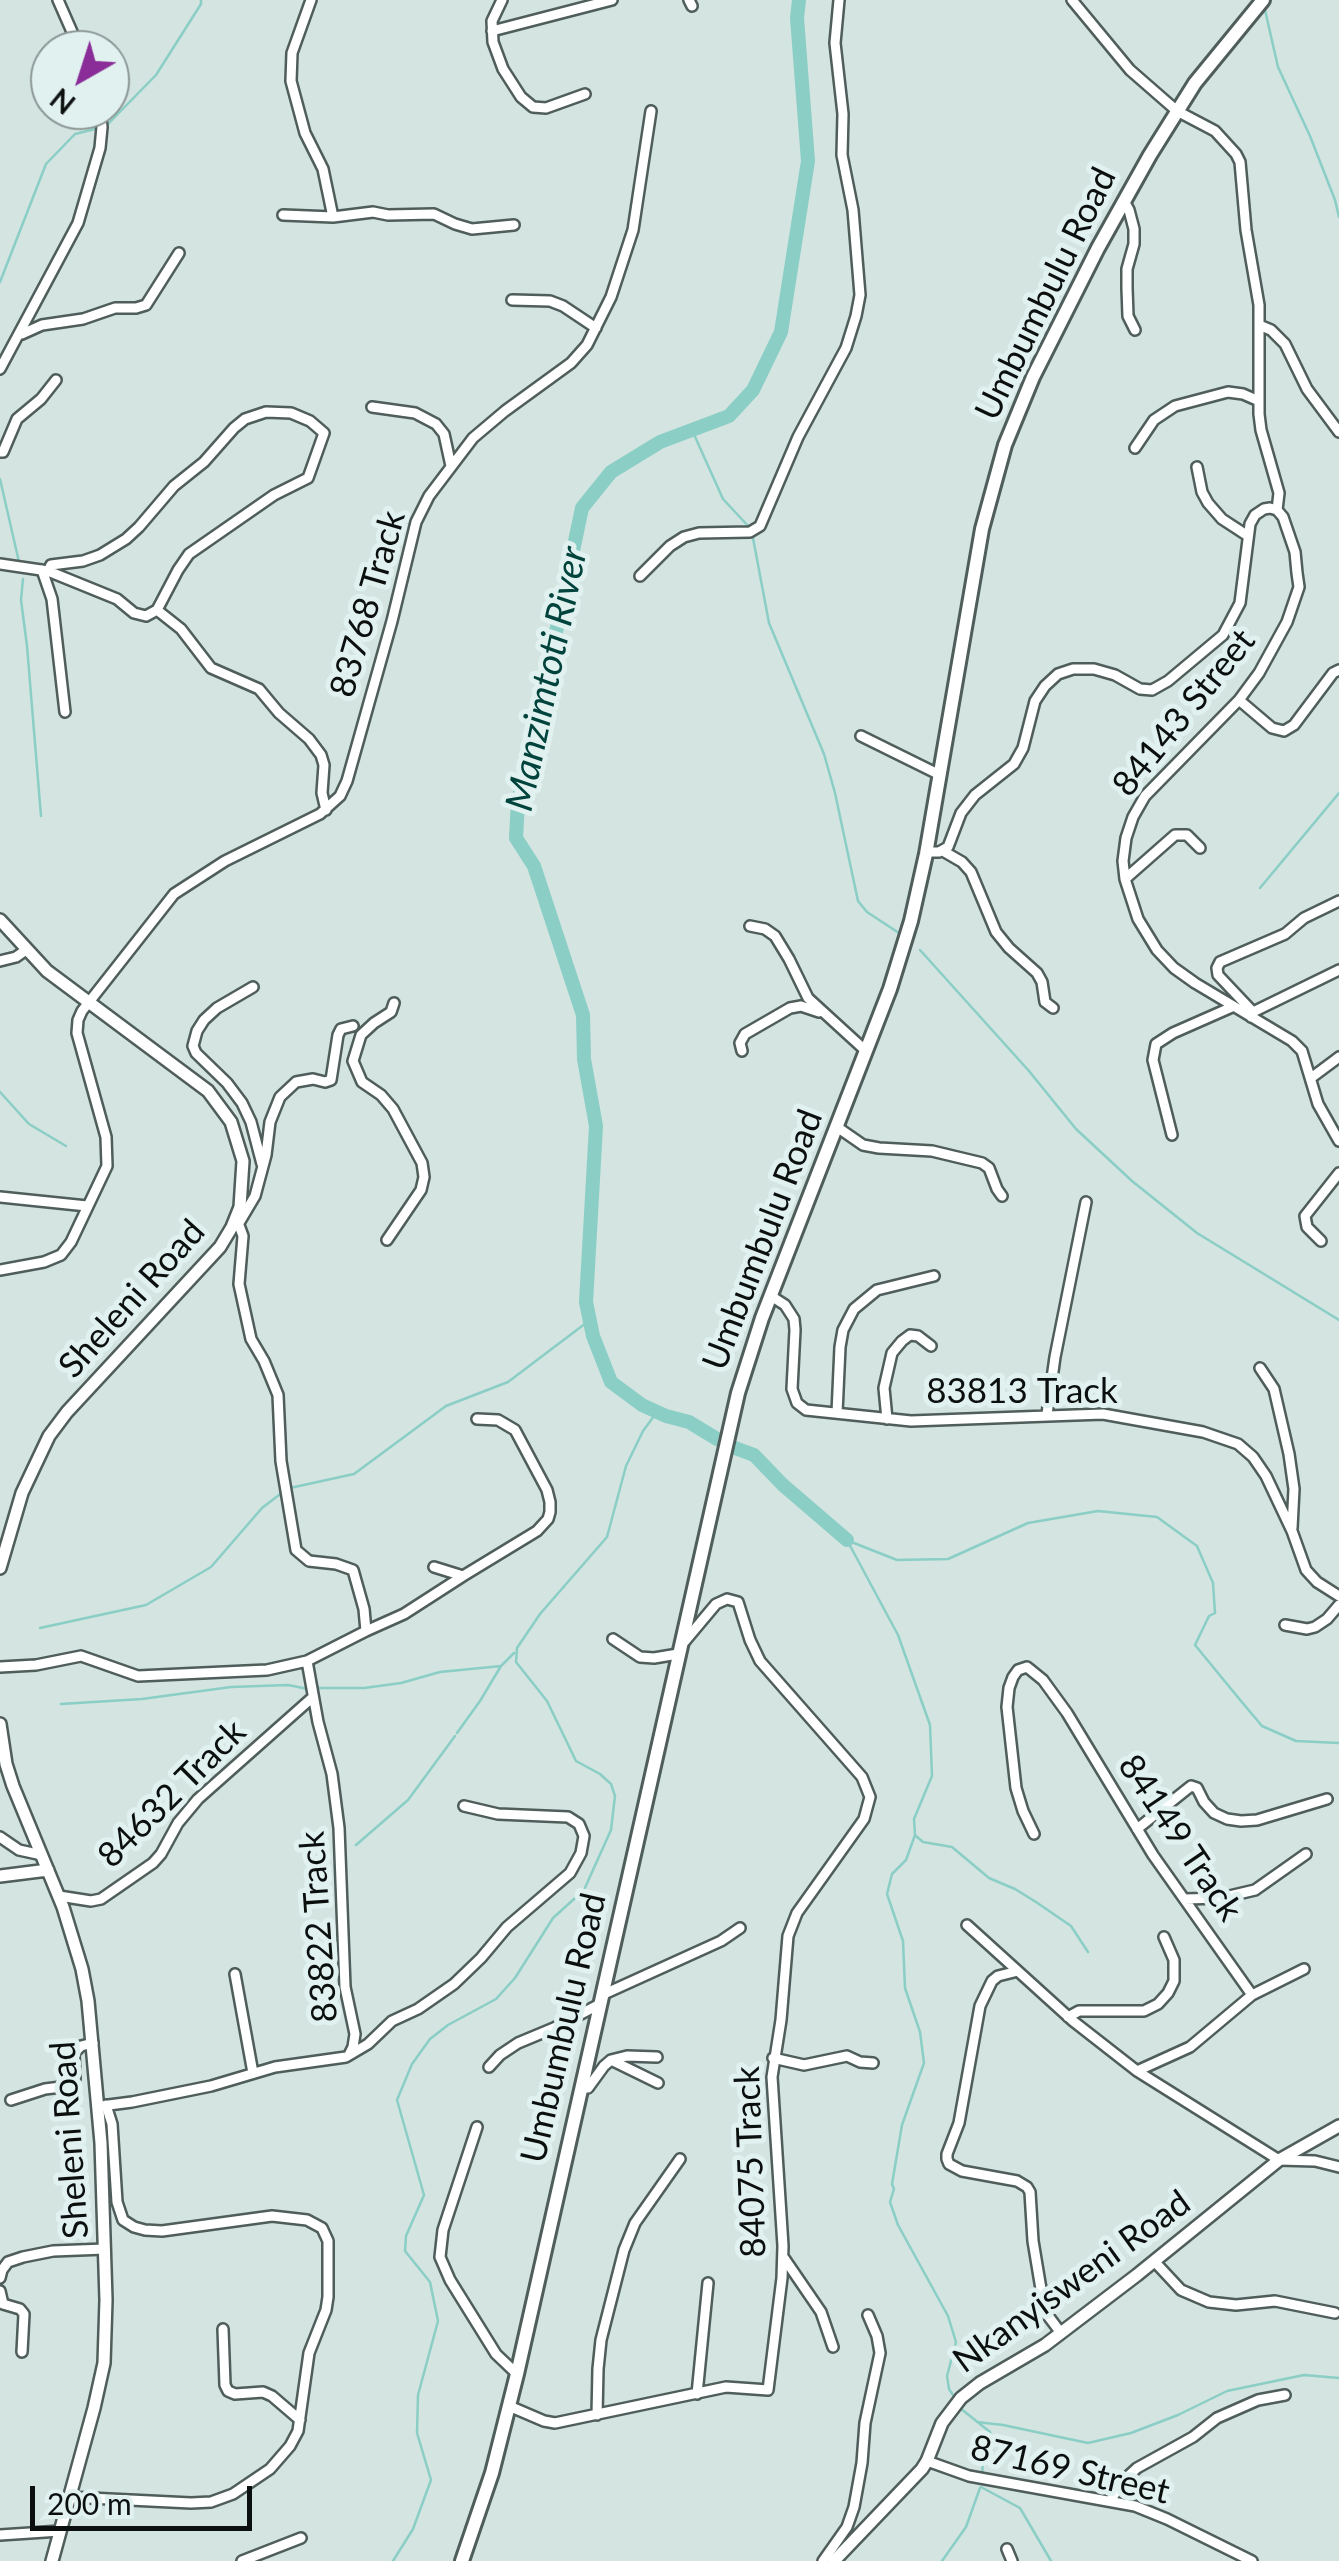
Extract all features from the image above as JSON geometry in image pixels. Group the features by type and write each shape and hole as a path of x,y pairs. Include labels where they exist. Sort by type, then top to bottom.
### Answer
{"main road":[{"name":"Umbumbulu Road","path":"462,2561 492,2472 517,2374 734,1406 771,1296 890,989 911,921 982,529 1005,445 1032,377 1124,202 1195,83 1263,0"}],"street":[{"path":"58,0 71,30"},
{"path":"311,0 292,53 291,81 305,133 323,169 333,217"},
{"path":"502,0 492,21 492,42 513,88 533,106 552,108 585,94"},
{"path":"492,31 612,0"},
{"path":"640,576 684,537 750,532 760,526 798,437 846,348 860,295 853,210 842,155 843,114 835,43 839,0"},
{"name":"84143 Street","path":"1072,0 1130,70 1177,111 1216,131 1240,162 1260,325 1261,430 1279,493 1277,510 1294,552 1299,587 1276,644 1239,700 1145,796 1126,838 1125,880 1138,919 1157,950 1174,968 1232,1007 1252,1014 1302,1051 1318,1104 1339,1141"},
{"name":"83768 Track","path":"326,810 340,796 347,781 416,522 429,496 473,438 572,363 596,328 633,230 651,112"},
{"path":"0,369 78,224 102,130"},
{"path":"1124,202 1134,229 1127,288 1128,316 1135,330"},
{"path":"283,215 434,214 464,228 514,225"},
{"path":"20,335 42,324 82,320 115,308 146,306 179,253"},
{"path":"512,300 563,306 596,328"},
{"path":"1260,325 1284,344 1308,389 1339,432"},
{"path":"1,452 17,419 56,380"},
{"path":"1135,448 1154,420 1175,406 1228,392 1259,401"},
{"path":"372,407 414,413 436,424 444,434 450,466"},
{"path":"0,564 47,569 146,616 157,610 189,554 274,494 308,478 324,433 310,421 291,413 254,414 238,424 204,462 174,486 126,539 90,559 47,569"},
{"path":"1197,467 1208,503 1222,519 1248,536 1255,515 1264,509 1277,510"},
{"name":"84143 Street","path":"943,850 950,843 961,813 975,795 1014,764 1023,748 1036,701 1058,674 1094,669 1115,675 1140,690 1152,690 1223,635 1240,603 1248,536"},
{"path":"47,569 65,712"},
{"path":"0,1270 62,1255 103,1178 108,1152 106,1137 77,1033 78,1020 88,1003 174,894 225,861 326,810 322,758 295,724 279,713 258,689 211,668 180,629 157,610"},
{"path":"1239,700 1272,728 1284,730 1294,725 1339,670"},
{"path":"860,736 940,774"},
{"path":"1125,880 1175,835 1187,836 1200,848"},
{"path":"926,852 943,850 967,866 996,932 1037,973 1045,1002 1052,1008"},
{"path":"1339,901 1304,918 1286,934 1220,962 1217,968 1221,980 1252,1014 1339,970"},
{"name":"Sheleni Road","path":"0,920 47,971 208,1091 231,1122 243,1162 237,1220 220,1247 49,1436 22,1493 0,1568"},
{"path":"750,926 765,929 779,942 805,993 866,1051"},
{"path":"0,961 26,950"},
{"path":"253,987 204,1020 194,1046 242,1103 263,1166"},
{"path":"353,1061 361,1035 392,1012 394,1003"},
{"path":"742,1051 740,1043 745,1034 790,1008 801,1006 822,1012"},
{"path":"1172,1135 1153,1060 1156,1044 1232,1007"},
{"path":"353,1026 341,1029 330,1081 296,1082 280,1097 270,1122 255,1196 237,1220 243,1236 239,1284 250,1339 278,1395 281,1461 296,1550 309,1561 352,1570 366,1631"},
{"path":"336,1041 353,1061 360,1079 386,1100 419,1155 424,1178 421,1190 387,1240"},
{"path":"1311,1078 1339,1057"},
{"path":"837,1127 863,1144 879,1148 932,1152 982,1163 989,1168 1002,1196"},
{"path":"1321,1241 1307,1227 1305,1216 1339,1172"},
{"path":"0,1198 87,1206"},
{"path":"1047,1414 1086,1202"},
{"path":"837,1414 840,1347 854,1309 877,1290 934,1276"},
{"name":"83813 Track","path":"771,1296 785,1305 794,1319 794,1398 806,1410 953,1420 1087,1413 1203,1432 1238,1444 1258,1464 1292,1531 1306,1570 1339,1596"},
{"path":"887,1418 884,1388 892,1353 910,1335 932,1346"},
{"path":"1260,1368 1274,1390 1289,1454 1294,1489 1292,1531"},
{"path":"0,1667 86,1657 130,1674 169,1676 266,1670 306,1661 404,1614 537,1531 548,1519 550,1502 546,1490 515,1430 498,1420 476,1420"},
{"path":"434,1567 464,1576"},
{"name":"84075 Track","path":"679,1650 716,1604 727,1599 738,1602 750,1640 764,1666 862,1777 869,1790 864,1819 790,1926 786,1945 772,2086 783,2256 768,2390 726,2387 697,2394"},
{"path":"1285,1625 1315,1627 1339,1606"},
{"path":"613,1639 640,1657 654,1658 679,1650"},
{"name":"83822 Track","path":"102,2105 212,2086 253,2073 349,2055 355,2040 346,1986 339,1828 332,1774 306,1661"},
{"name":"84149 Track","path":"1034,1834 1016,1788 1007,1707 1013,1677 1027,1667 1067,1713 1136,1829 1252,1995"},
{"name":"84632 Track","path":"58,1896 102,1899 153,1863 198,1800 313,1697"},
{"name":"Sheleni Road","path":"0,1724 13,1786 58,1896 82,1969 102,2105 104,2363 52,2561"},
{"path":"1136,1829 1191,1786 1197,1788 1214,1812 1241,1821 1257,1820 1328,1798"},
{"path":"349,2055 368,2044 392,2021 445,1992 516,1919 564,1880 578,1860 584,1836 575,1820 498,1814 464,1806"},
{"path":"0,1837 18,1850 42,1855"},
{"path":"1185,1899 1221,1898 1255,1890 1306,1854"},
{"path":"0,1876 48,1870"},
{"path":"967,1925 1068,2016 1137,2071 1278,2160 1339,2167"},
{"path":"489,2067 518,2044 740,1928"},
{"path":"1068,2016 1079,2011 1144,2011 1158,2004 1174,1981 1174,1960 1164,1937"},
{"path":"1137,2071 1190,2047 1252,1995 1304,1969"},
{"path":"1018,1971 992,1981 980,2006 959,2123 947,2160 962,2172 1017,2180 1027,2187 1042,2295 1049,2317 1062,2333"},
{"path":"235,1974 253,2073"},
{"path":"10,2100 69,2086 75,2079 74,2053 92,2044"},
{"path":"774,2058 804,2065 847,2056 873,2063"},
{"path":"581,2088 588,2088 611,2060 657,2057"},
{"path":"611,2060 658,2082"},
{"path":"69,2497 192,2503 221,2499 270,2469 298,2431 309,2353 328,2297 328,2241 322,2228 308,2220 272,2216 162,2231 134,2227 123,2220 116,2202 112,2124 102,2105"},
{"name":"Nkanyisweni Road","path":"834,2561 927,2461 942,2424 961,2398 1062,2333 1278,2160 1339,2126"},
{"path":"477,2127 442,2230 440,2256 450,2280 496,2354 517,2374"},
{"path":"598,2415 601,2340 629,2235 680,2159"},
{"path":"0,2278 8,2262 23,2256 105,2249"},
{"path":"783,2256 822,2312 832,2347"},
{"path":"1154,2261 1181,2290 1209,2302 1236,2305 1274,2301 1335,2312"},
{"path":"509,2406 554,2423 697,2394 708,2284"},
{"path":"0,2291 3,2304 24,2314 22,2352"},
{"path":"823,2561 847,2527 862,2464 868,2408 880,2353 868,2316"},
{"path":"223,2329 228,2391 268,2394 300,2420"},
{"path":"1110,2501 1137,2468 1194,2437 1224,2414 1258,2400 1285,2395"},
{"name":"87169 Street","path":"927,2461 979,2478 1135,2506 1252,2561"},
{"path":"0,2535 60,2531"},
{"path":"242,2561 301,2538"},
{"path":"1007,2549 1012,2561"}],"waterway":[{"path":"130,102 156,75 201,0"},
{"name":"Manzimtoti River","path":"717,1439 689,1422 642,1405 611,1382 593,1336 586,1302 596,1126 584,1059 583,1015 534,866 516,838 518,801 582,508 611,472 660,442 729,416 753,390 781,332 808,161 797,18 799,0"},
{"path":"1265,10 1278,67 1310,136 1339,217"},
{"path":"0,282 46,164 75,134 91,130"},
{"path":"692,430 723,499 750,528"},
{"path":"0,479 19,562"},
{"path":"753,538 769,623 824,754 858,901 867,912 899,933"},
{"path":"23,579 21,600 41,816"},
{"path":"1260,888 1339,793"},
{"path":"920,950 1076,1129 1132,1181 1197,1233 1339,1320"},
{"path":"0,1092 29,1124 66,1146"},
{"path":"290,1488 354,1474 446,1406 508,1382 590,1320"},
{"path":"393,2561 413,2529 431,2480 417,2433 418,2395 438,2321 430,2282 405,2251 406,2236 424,2195 397,2100 412,2064 430,2039 496,1999 515,1978 553,1918 584,1890 611,1830 615,1796 611,1784 576,1761 547,1701 516,1662 517,1648 540,1614 607,1537 626,1466 657,1412"},
{"path":"735,1448 754,1455 847,1540"},
{"path":"40,1628 146,1605 211,1567 262,1508 283,1492"},
{"path":"849,1541 897,1560 948,1559 1028,1523 1098,1511 1157,1517 1197,1546 1213,1583 1215,1613 1209,1616 1195,1645 1262,1726 1296,1741 1339,1743"},
{"path":"847,1540 898,1635 930,1725 932,1776 914,1819 915,1835 906,1860 892,1874 887,1894 903,1941 905,1988 920,2032 924,2063 902,2125 890,2202 898,2225 948,2316 956,2342 947,2376 953,2395"},
{"path":"457,1733 501,1666 514,1653"},
{"path":"318,1688 364,1688 440,1672 501,1666"},
{"path":"61,1704 142,1699 231,1687 288,1685 308,1689"},
{"path":"356,1845 408,1800 455,1736"},
{"path":"916,1836 923,1842 952,1847 989,1878 1036,1902 1071,1926 1088,1952"},
{"path":"977,2422 1088,2443 1131,2433 1227,2391 1304,2375 1339,2378"},
{"path":"960,2408 990,2432 992,2450 983,2463 982,2474"},
{"path":"981,2487 1020,2508 1051,2561"},
{"path":"942,2561 966,2527 980,2488"}]}
